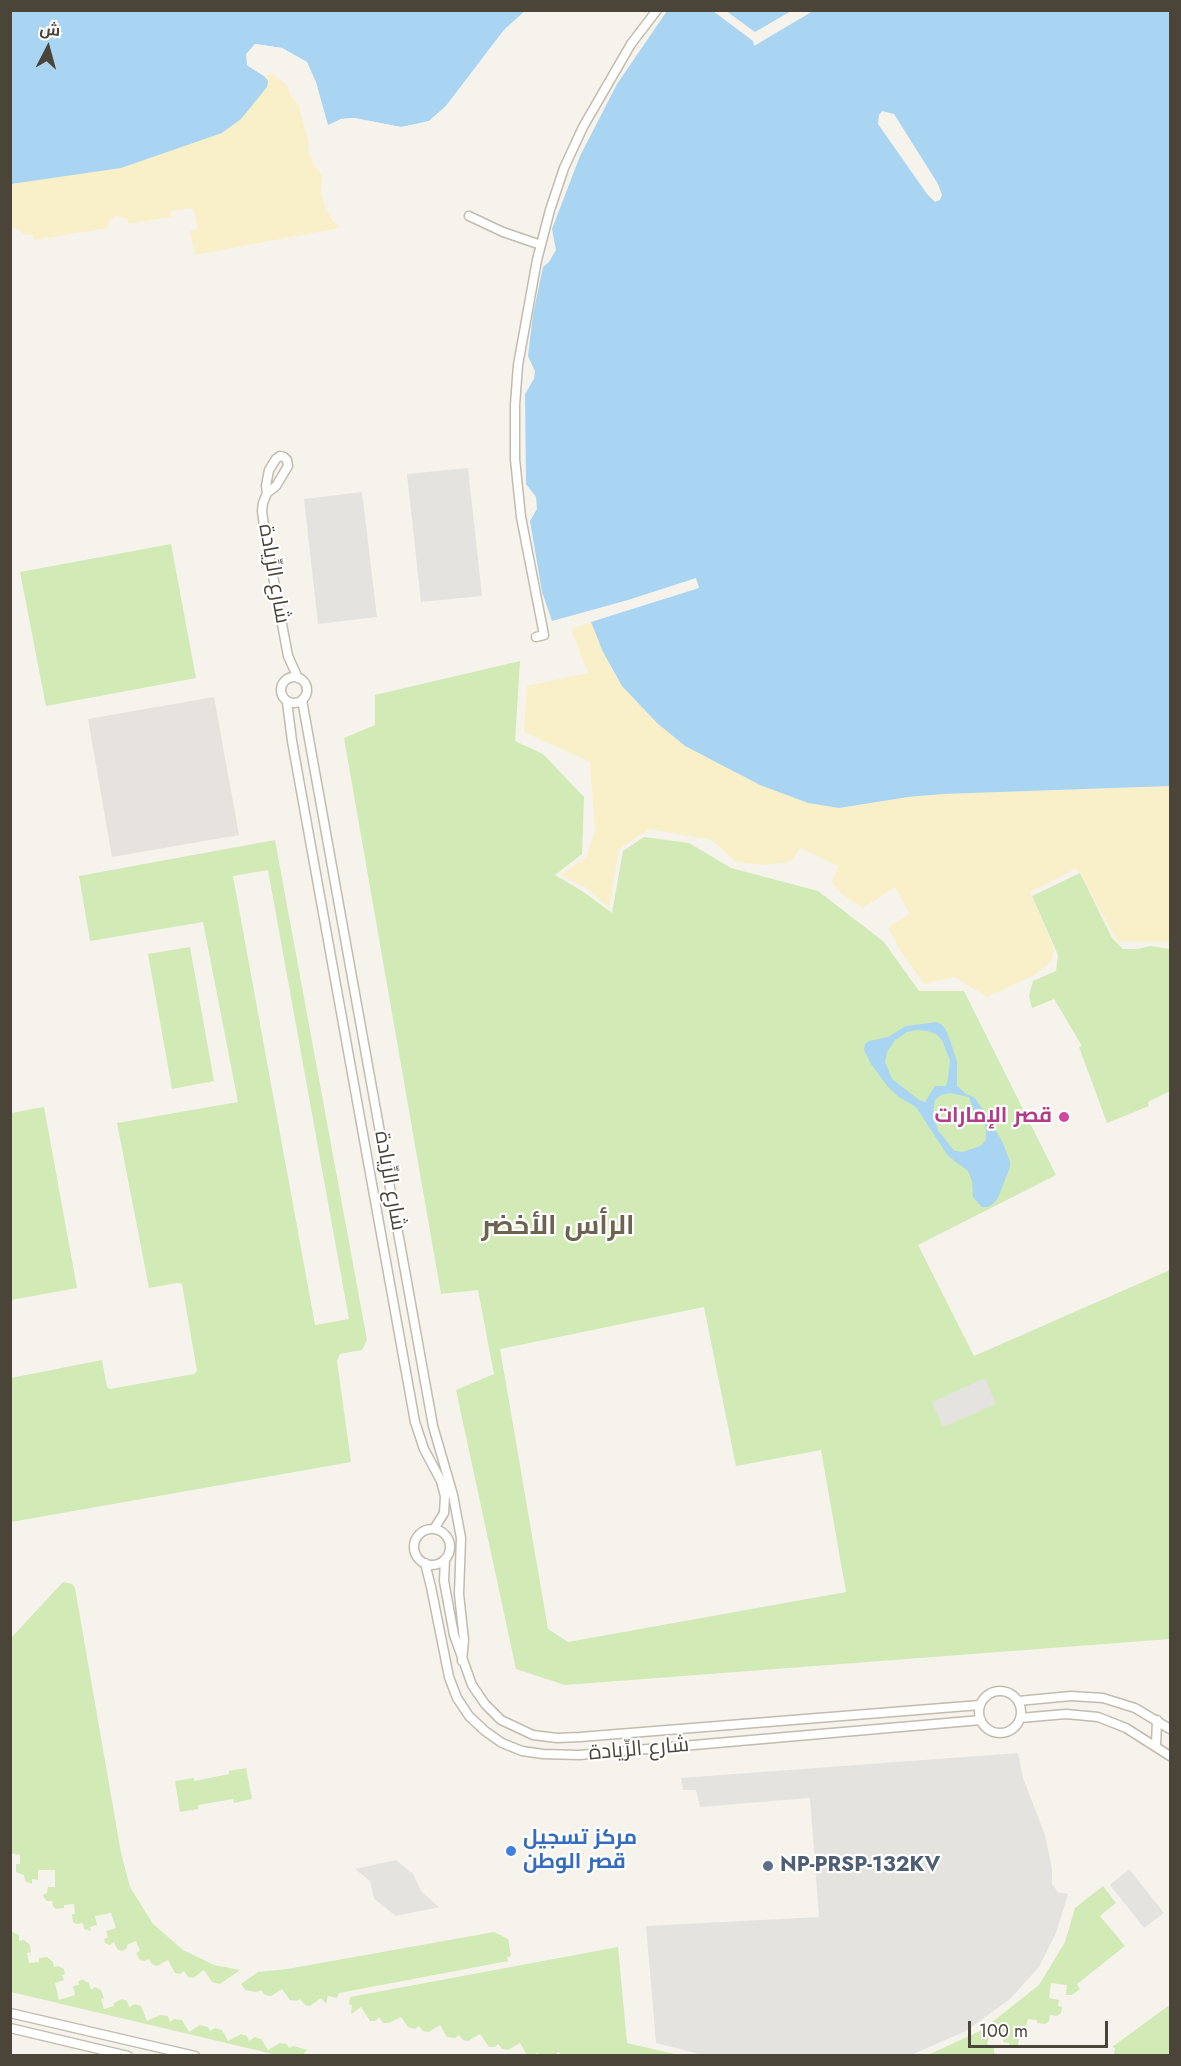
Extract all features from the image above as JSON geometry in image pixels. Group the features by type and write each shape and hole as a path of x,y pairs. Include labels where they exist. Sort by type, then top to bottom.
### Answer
{"street":[{"path":"536,637 544,635 521,517 515,459 518,366 527,313 541,245 564,168 583,127 631,44 657,10"},
{"path":"469,216 503,232 541,245"},
{"name":"شارع الرِّيادة","path":"267,493 263,503 265,533 288,656 298,678"},
{"name":"شارع الرِّيادة","path":"286,680 288,656"},
{"path":"298,678 306,687 306,694 303,700 295,704 287,702 281,691 286,680 298,678"},
{"name":"شارع الرِّيادة","path":"303,700 433,1426 453,1495 461,1538 459,1594 464,1640 462,1661"},
{"name":"شارع الرِّيادة","path":"287,702 292,741 415,1422 424,1449 441,1481 446,1496 444,1513 434,1529"},
{"path":"434,1529 444,1534 449,1549 445,1559 438,1564 424,1563 415,1552 415,1541 421,1532 434,1529"},
{"name":"شارع الرِّيادة","path":"445,1559 445,1588 454,1635 462,1661 478,1695 493,1712 522,1731 545,1737 580,1737 980,1705"},
{"name":"شارع الرِّيادة","path":"424,1563 449,1677 457,1698 469,1716 485,1731 502,1743 522,1751 579,1755 981,1720"},
{"path":"1001,1691 1011,1694 1018,1701 1021,1710 1020,1718 1012,1729 1001,1732 990,1730 981,1720 980,1705 986,1696 1001,1691"},
{"path":"1018,1701 1071,1696 1103,1698 1122,1703 1170,1729"},
{"path":"1020,1718 1066,1714 1088,1715 1117,1724 1170,1756"},
{"path":"1156,1746 1157,1720"},
{"path":"10,2013 195,2055"},
{"path":"10,2028 128,2055"}],"shaded area":[{"path":"468,468 482,596 421,602 407,474"},
{"path":"362,492 377,617 318,624 304,499"},
{"path":"214,697 239,835 112,857 88,719"},
{"path":"985,1378 996,1404 943,1427 932,1402"},
{"path":"1018,1753 1023,1778 1045,1835 1052,1869 1052,1884 1058,1892 1068,1894 1056,1933 1039,1967 1010,1999 966,2031 911,2055 707,2056 656,2043 646,1926 819,1917 810,1798 700,1807 696,1790 683,1790 681,1778"},
{"path":"396,1860 413,1874 421,1891 439,1907 396,1916 374,1899 370,1881 355,1869"},
{"path":"1129,1869 1164,1913 1144,1928 1110,1885"}],"green space":[{"path":"171,544 196,678 46,706 20,572"},
{"path":"520,661 515,741 543,754 584,797 582,854 555,875 612,913 623,851 644,837 689,843 731,868 818,891 884,942 919,991 964,991 1056,1175 918,1245 974,1356 1170,1270 1170,1639 565,1685 516,1669 456,1390 494,1374 478,1290 441,1294 344,738 375,725 375,695","holes":["704,1307 736,1466 821,1450 846,1592 568,1642 548,1629 500,1349"]},
{"path":"275,840 367,1340 362,1350 340,1354 337,1361 351,1462 11,1522 11,1378 102,1360 107,1387 110,1389 194,1374 197,1371 182,1284 149,1288 117,1123 238,1102 203,922 90,941 79,876","holes":["268,870 349,1319 315,1325 233,876"]},
{"path":"1080,873 1112,938 1123,949 1150,946 1170,949 1170,1091 1148,1102 1149,1106 1107,1123 1079,1047 1082,1046 1054,999 1032,1008 1029,996 1033,981 1056,971 1058,955 1032,896"},
{"path":"190,947 214,1081 172,1089 148,954"},
{"path":"44,1107 77,1288 11,1300 11,1113"},
{"path":"63,1582 72,1584 75,1588 121,1853 130,1887 153,1924 183,1950 214,1965 240,1970 220,1984 212,1982 204,1970 193,1978 188,1977 184,1971 180,1974 175,1973 168,1960 157,1966 149,1959 140,1960 136,1953 140,1951 136,1941 127,1945 127,1948 122,1951 117,1949 114,1942 110,1945 105,1943 104,1939 108,1937 106,1931 116,1928 111,1913 95,1916 97,1925 90,1927 91,1931 84,1929 83,1923 73,1922 74,1904 56,1909 52,1901 44,1898 43,1895 47,1893 48,1887 55,1887 55,1870 38,1870 38,1880 32,1879 32,1884 25,1881 24,1875 16,1872 16,1864 20,1864 20,1855 10,1853 11,1638"},
{"path":"246,1768 252,1799 234,1803 233,1799 198,1805 198,1809 180,1812 175,1781 194,1778 194,1781"},
{"path":"1103,1886 1116,1903 1100,1916 1125,1946 1077,1984 1080,1989 1072,1995 1066,1995 1067,1985 1051,1983 1049,1998 1059,2000 1058,2006 1062,2007 1061,2013 1057,2016 1050,2015 1049,2021 1045,2024 1028,2019 1025,2029 1029,2030 1028,2037 1019,2039 1018,2045 1014,2047 1003,2042 1004,2032 991,2030 987,2044 994,2047 994,2053 997,2055 928,2055 982,2030 1039,1985 1065,1942 1075,1908"},
{"path":"10,1931 19,1935 19,1941 24,1940 30,1945 31,1952 27,1953 29,1963 39,1962 39,1958 47,1957 53,1962 54,1967 64,1969 65,1974 62,1975 64,1980 55,1983 59,2000 75,1995 73,1986 79,1985 78,1981 83,1980 89,1983 91,1990 95,1987 101,1990 104,2009 114,2006 114,2003 122,1999 127,2001 129,2007 135,2004 141,2006 147,2021 160,2015 168,2016 170,2022 174,2019 182,2020 189,2032 200,2025 208,2027 210,2031 215,2028 222,2030 228,2041 241,2034 247,2036 249,2041 255,2037 261,2039 268,2050 280,2043 287,2044 289,2048 293,2046 308,2050 304,2053 305,2055 277,2055 11,1992"},
{"path":"494,1932 508,1939 511,1956 507,1957 508,1961 339,1993 337,1998 328,1996 326,2004 321,1998 310,2006 305,2005 300,1999 290,2000 282,1989 271,1996 265,1995 261,1990 256,1992 245,1990 241,1984 258,1972 287,1969"},
{"path":"618,1947 627,2043 679,2055 561,2056 559,2052 554,2055 538,2053 527,2055 520,2043 508,2050 502,2049 498,2044 495,2047 489,2047 480,2034 468,2041 463,2040 459,2035 455,2038 447,2037 440,2025 429,2032 423,2031 419,2026 415,2029 408,2027 401,2017 389,2023 383,2023 379,2017 375,2021 370,2021 361,2007 351,2014 350,1997"},
{"path":"1168,2006 1170,2010 1170,2055 1114,2055 1115,2048 1112,2047"}],"sand":[{"path":"274,74 287,85 291,96 299,106 309,154 322,176 321,192 324,203 330,217 339,228 195,255 190,231 198,229 193,208 170,211 171,217 129,224 127,219 116,216 109,221 108,228 34,240 33,234 25,235 11,227 10,184 121,168 222,133 241,119 268,81 264,76"},
{"path":"591,622 603,652 622,686 657,723 685,746 760,785 808,803 840,808 943,794 1170,786 1170,942 1118,942 1077,868 1030,892 1054,949 1051,962 1034,975 987,997 955,977 924,984 902,953 888,927 910,914 895,887 863,908 841,893 832,882 838,866 800,848 791,862 764,865 736,862 712,840 649,829 619,849 609,908 587,888 560,875 586,858 595,830 590,762 524,732 527,686 588,673 571,629"}],"water":[{"path":"10,11 525,11 504,30 446,106 429,121 401,127 354,118 341,119 328,126 307,62 282,48 255,44 247,54 247,65 264,76 268,81 267,87 241,119 222,133 121,168 11,184"},
{"path":"667,11 1170,11 1170,786 943,794 839,808 808,803 760,785 685,746 657,723 622,686 603,652 591,622 699,588 696,578 552,621 542,592 530,521 537,509 536,497 526,484 525,394 534,379 535,371 528,356 533,314 543,267 556,250 552,229 580,156 617,84","holes":["882,111 894,114 938,184 942,195 940,200 935,202 927,194 878,124"]},
{"path":"937,1022 942,1025 946,1030 957,1062 957,1086 966,1094 974,1097 1003,1143 1010,1167 998,1198 988,1207 982,1207 973,1197 972,1181 968,1171 948,1156 916,1107 888,1087 864,1050 865,1044 869,1041 888,1037 906,1026","holes":["917,1030 936,1034 942,1040 950,1060 946,1086 935,1086 925,1102 892,1079 885,1062 887,1052 895,1040 907,1032","950,1093 969,1097 974,1113 984,1121 986,1140 980,1146 963,1152 955,1151 938,1130 933,1113 935,1100 941,1095"]}],"pier":[{"path":"528,10 507,32 448,108 431,124 418,128 401,130 353,121 342,122 327,128 319,112 313,83 304,64 281,51 256,48 250,55 250,63 268,75 264,76 247,65 246,54 255,44 282,48 307,62 316,82 328,125 341,119 354,118 401,127 417,125 429,121 446,106 504,30"},
{"path":"713,11 726,11 755,32 791,11 813,11 754,46 753,41"}],"place":[{"name":"قصر الإمارات","path":"1064,1117"},
{"name":"مركز تسجيل قصر الوطن","path":"511,1851"},
{"name":"NP-PRSP-132KV","path":"768,1866"}],"district":[{"name":"الرأس الأخضر","path":"558,1227"}]}
